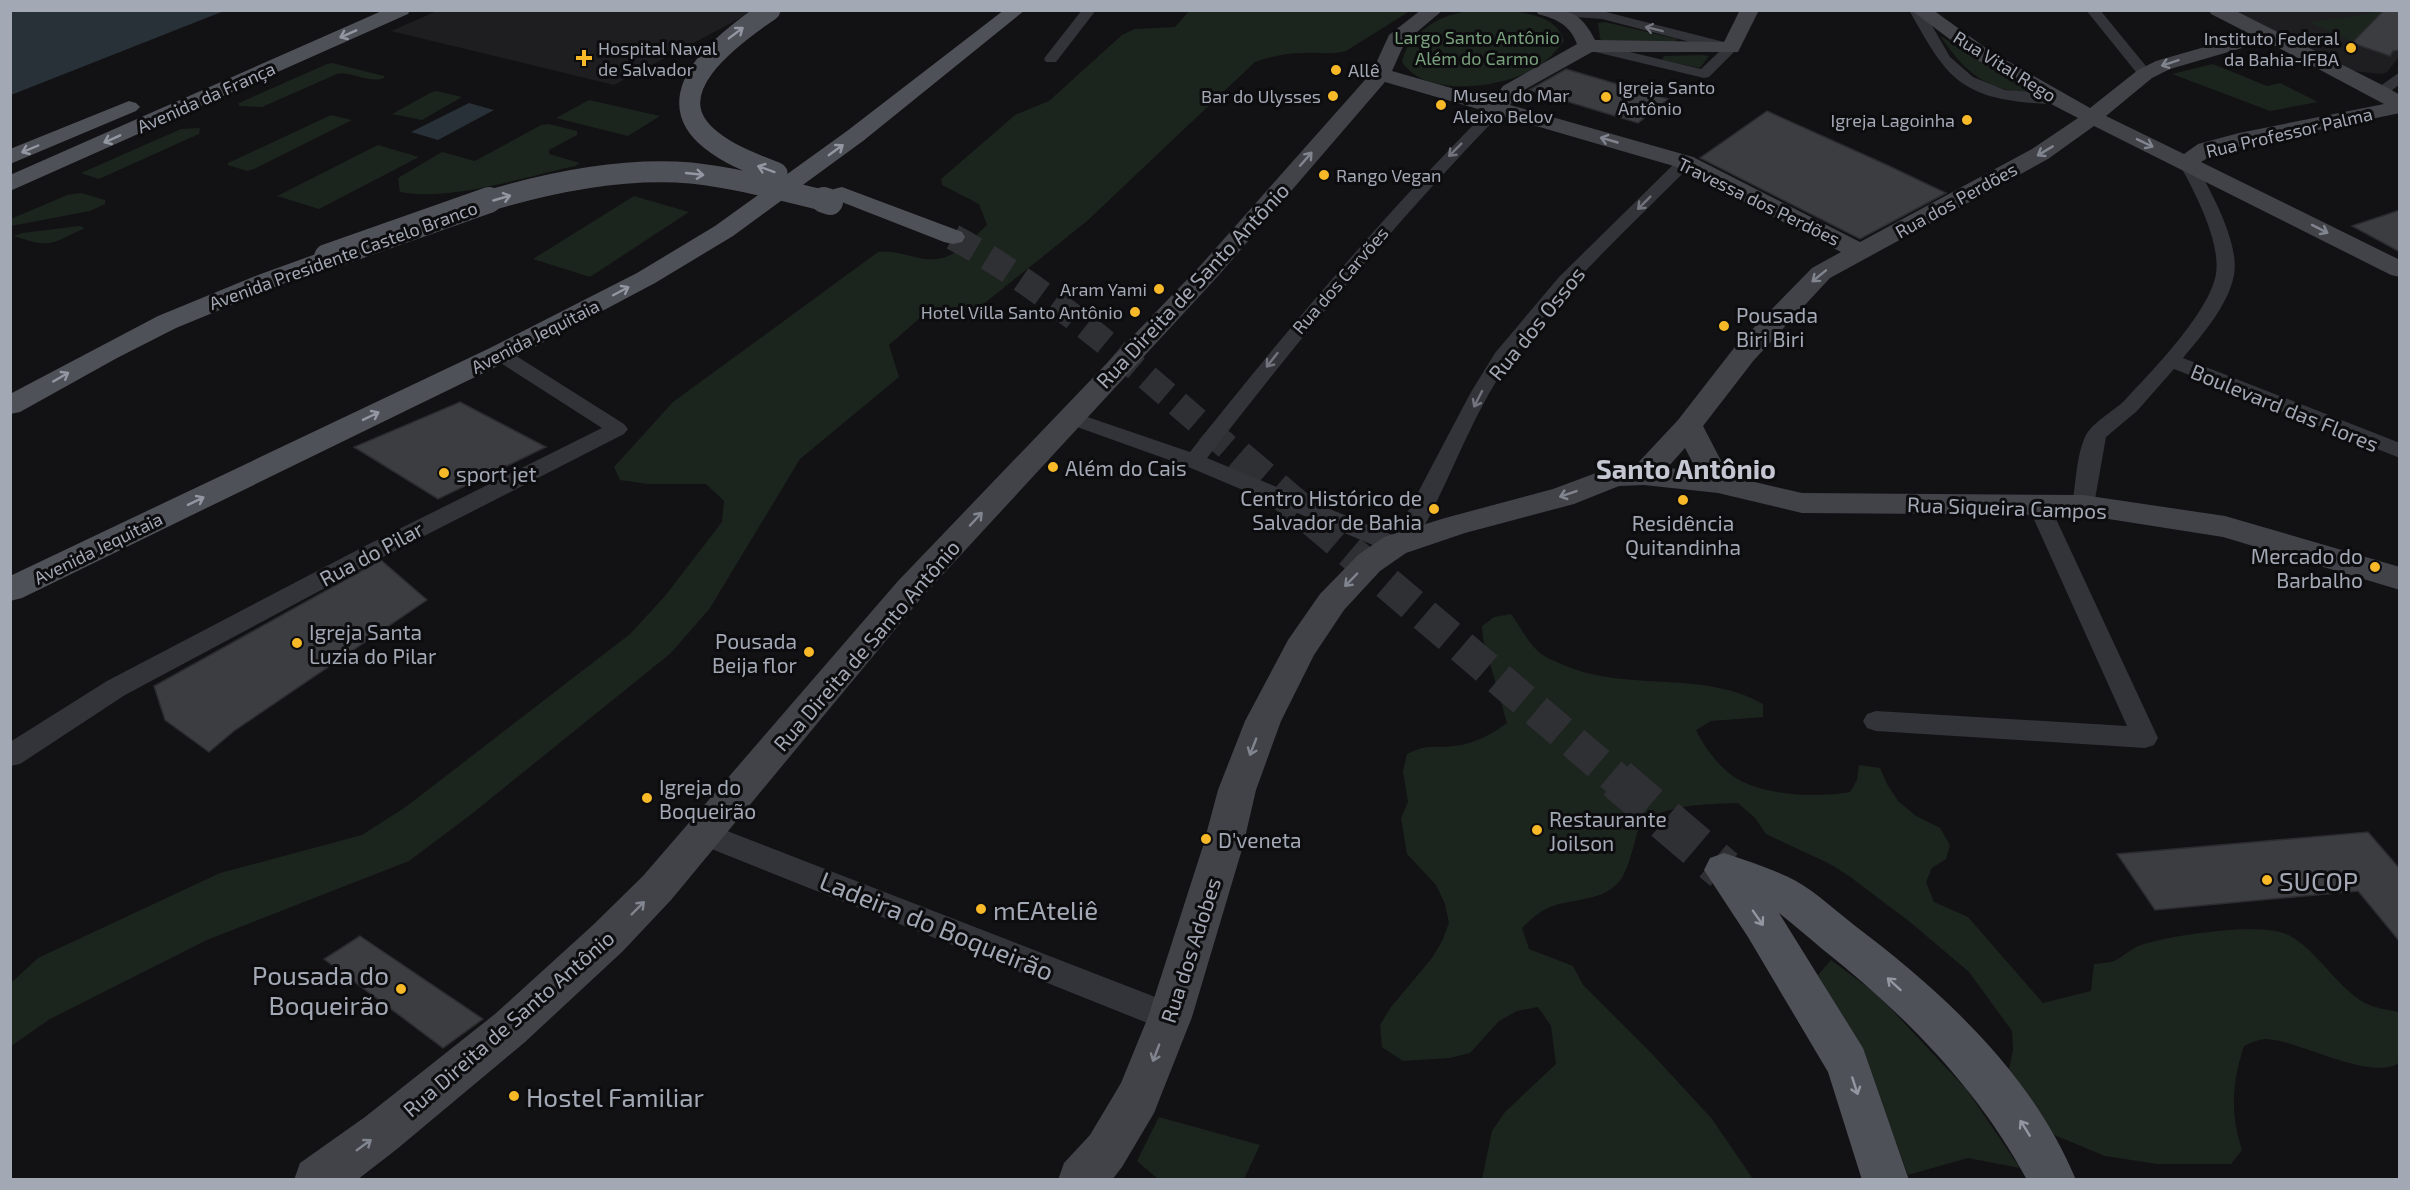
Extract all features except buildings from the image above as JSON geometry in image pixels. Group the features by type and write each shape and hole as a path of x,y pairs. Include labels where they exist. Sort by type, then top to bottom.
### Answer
{"main road":[{"path":"306,31 354,10"},
{"name":"Avenida da França","path":"10,184 401,10"},
{"name":"Avenida Presidente Castelo Branco","path":"770,10 731,36 707,61 690,90 690,111 697,128 711,143 741,160 836,198 953,237"},
{"name":"Avenida Jequitaia","path":"10,590 500,354 646,278 724,231 855,136 1016,10"},
{"name":"Avenida da França","path":"10,157 148,98"},
{"name":"Avenida Presidente Castelo Branco","path":"10,406 165,323 245,288 327,256 473,206 547,186 619,175 687,173 836,198"},
{"path":"1886,1179 1847,1063 1763,924 1724,870 1777,890 1859,952 1937,1022 1982,1072 2024,1125 2053,1179"}],"street":[{"path":"1051,59 1090,10"},
{"path":"1381,74 1396,39 1434,10"},
{"path":"1545,10 1602,15 1731,48"},
{"path":"1731,48 1750,10"},
{"path":"1918,10 1947,62 1957,73 1971,82 2011,96 2056,99"},
{"name":"Rua Vital Rego","path":"1918,10 1983,55 2056,99 2400,270"},
{"path":"2092,10 2145,74"},
{"path":"2218,10 2381,92 2400,106"},
{"path":"1550,11 1574,22 1582,31 1588,46"},
{"name":"Rua dos Perdões","path":"1644,475 1688,426 1744,354 1821,273 2071,135 2145,74 2163,65 2267,35"},
{"path":"1497,109 1510,90 1588,46 1731,48"},
{"name":"Travessa dos Perdões","path":"1381,74 1685,162 1860,252"},
{"name":"Rua Direita de Santo Antônio","path":"317,1179 381,1133 510,1028 608,938 657,888 910,589 1209,271 1381,74"},
{"path":"2381,92 2400,76"},
{"name":"Rua Professor Palma","path":"2083,505 2097,436 2127,410 2172,361 2214,302 2225,277 2226,261 2205,198 2186,162 2206,149 2239,140 2400,106"},
{"name":"Rua dos Carvões","path":"1194,461 1288,341 1354,262 1444,161 1497,109"},
{"name":"Rua dos Ossos","path":"1400,543 1502,357 1566,281 1685,162"},
{"name":"Rua do Pilar","path":"10,756 116,688 373,552 617,429 500,354"},
{"name":"Boulevard das Flores","path":"2172,361 2400,452"},
{"path":"1070,417 1194,461 1400,543"},
{"path":"1688,426 1718,483"},
{"name":"Rua dos Adobes","path":"1082,1179 1106,1151 1138,1098 1170,1017 1223,846 1237,790 1263,721 1300,649 1332,602 1369,563 1400,543 1563,496 1615,477 1644,475"},
{"name":"Rua Siqueira Campos","path":"1644,475 1718,483 1802,503 2083,505 2225,527 2400,579"},
{"path":"1876,721 2145,738 2039,506"},
{"name":"Ladeira do Boqueirão","path":"704,834 1170,1017"}],"shaded area":[{"path":"11,10 224,10 224,11 11,95"},
{"name":"Hospital Naval de Salvador","path":"437,11 754,11 614,85 391,31"},
{"name":"Instituto Federal da Bahia-IFBA","path":"2228,11 2399,11 2399,57 2387,72 2382,74 2352,71"},
{"path":"469,103 494,110 438,140 411,132"}],"green space":[{"name":"Largo Santo Antônio Além do Carmo","path":"1503,10 1531,14 1548,21 1560,32 1564,41 1548,59 1537,67 1506,80 1487,84 1466,86 1429,81 1413,74 1402,62 1413,40 1439,20 1458,13"},
{"path":"1189,11 1410,11 1346,51 1290,54 1255,62 1087,221 981,306 921,317 889,345 899,377 800,459 710,608 671,653 469,816 409,861 207,940 50,1019 11,1046 11,983 38,958 220,873 362,835 407,806 630,634 665,596 722,522 724,501 706,484 648,484 620,480 614,467 673,402 878,252 937,259 955,253 963,247 987,225 979,204 942,185 941,179 1015,115 1049,101 1122,35 1135,29 1175,27"},
{"path":"2382,12 2364,31 2368,48 2390,56 2389,58 2308,22 2369,14"},
{"path":"1605,22 1677,39 1676,43 1605,42 1600,39 1598,23"},
{"path":"1940,36 2037,94 2004,89 1980,78 1960,61"},
{"path":"1664,56 1709,56 1700,68 1662,60"},
{"path":"332,63 384,76 384,78 373,79 337,74 262,107 239,106 239,103"},
{"path":"2213,64 2267,86 2280,83 2318,102 2270,111 2172,74"},
{"path":"437,91 462,97 422,120 392,114 432,92"},
{"path":"589,100 660,116 628,136 556,118"},
{"path":"331,115 352,120 254,169 247,171 228,165 228,163"},
{"path":"549,124 577,131 577,135 549,150 549,154 580,163 510,182 464,191 441,194 400,192 398,178 442,152 475,161 541,125"},
{"path":"200,128 199,134 99,179 81,173 181,129"},
{"path":"378,145 419,157 319,209 277,196"},
{"path":"81,193 105,200 105,204 90,211 11,226 11,219 67,195"},
{"path":"634,196 689,212 590,277 533,259"},
{"path":"79,226 85,228 51,243 36,242 14,236 22,233"},
{"path":"1511,614 1538,651 1566,666 1590,674 1615,678 1716,687 1763,704 1763,717 1711,721 1696,730 1707,749 1727,772 1745,783 1790,794 1837,794 1850,792 1857,780 1859,765 1880,768 1898,801 1916,816 1940,828 1950,845 1946,859 1932,868 1926,882 1934,902 1968,917 2043,1003 2091,991 2094,964 2114,961 2144,944 2173,937 2232,930 2280,932 2304,946 2348,991 2360,1000 2372,1006 2399,1012 2400,1062 2388,1067 2372,1067 2335,1059 2280,1041 2257,1040 2244,1046 2237,1073 2234,1111 2242,1150 2231,1164 2157,1164 2105,1156 2054,1135 2031,1118 2015,1094 2009,1069 2013,1050 2012,1031 1969,972 1910,922 1830,864 1766,834 1755,818 1738,803 1688,806 1652,816 1640,823 1626,870 1610,890 1593,897 1551,907 1538,914 1522,928 1529,949 1573,966 1583,985 1654,1056 1712,1119 1753,1179 1482,1179 1492,1131 1505,1112 1556,1064 1551,1026 1538,1007 1517,1011 1499,1021 1470,1053 1450,1058 1403,1061 1382,1047 1380,1025 1391,1007 1432,958 1449,923 1445,904 1436,885 1407,854 1401,818 1408,802 1403,771 1407,754 1425,747 1447,747 1475,741 1507,723 1483,639 1482,626 1494,617"},
{"path":"1831,960 1878,995 1967,1090 2020,1168 1968,1158 1908,1175 1861,1049 1818,975"},
{"path":"1159,1117 1260,1145 1244,1179 1158,1179 1137,1161"}],"tunnel":[{"path":"953,237 1030,285 1066,312 1136,368 1239,457"},
{"path":"1238,456 1619,781"},
{"path":"1617,779 1724,870"}],"place":[{"name":"Instituto Federal da Bahia-IFBA","path":"2351,48"},
{"name":"Hospital Naval de Salvador","path":"584,58"},
{"name":"Allê","path":"1336,70"},
{"name":"Bar do Ulysses","path":"1333,96"},
{"name":"Igreja Santo Antônio","path":"1606,97"},
{"name":"Museu do Mar Aleixo Belov","path":"1441,105"},
{"name":"Igreja Lagoinha","path":"1967,120"},
{"name":"Rango Vegan","path":"1324,175"},
{"name":"Aram Yami","path":"1159,289"},
{"name":"Hotel Villa Santo Antônio","path":"1135,312"},
{"name":"Pousada Biri Biri","path":"1724,326"},
{"name":"Além do Cais","path":"1053,467"},
{"name":"sport jet","path":"444,473"},
{"name":"Residência Quitandinha","path":"1683,500"},
{"name":"Centro Histórico de Salvador de Bahia","path":"1434,509"},
{"name":"Mercado do Barbalho","path":"2375,567"},
{"name":"Igreja Santa Luzia do Pilar","path":"297,643"},
{"name":"Pousada Beija flor","path":"809,652"},
{"name":"Igreja do Boqueirão","path":"647,798"},
{"name":"Restaurante Joilson","path":"1537,830"},
{"name":"D'veneta","path":"1206,839"},
{"name":"SUCOP","path":"2267,880"},
{"name":"mEAteliê","path":"981,909"},
{"name":"Pousada do Boqueirão","path":"401,989"},
{"name":"Hostel Familiar","path":"514,1096"}],"district":[{"name":"Santo Antônio","path":"1686,468"}]}
